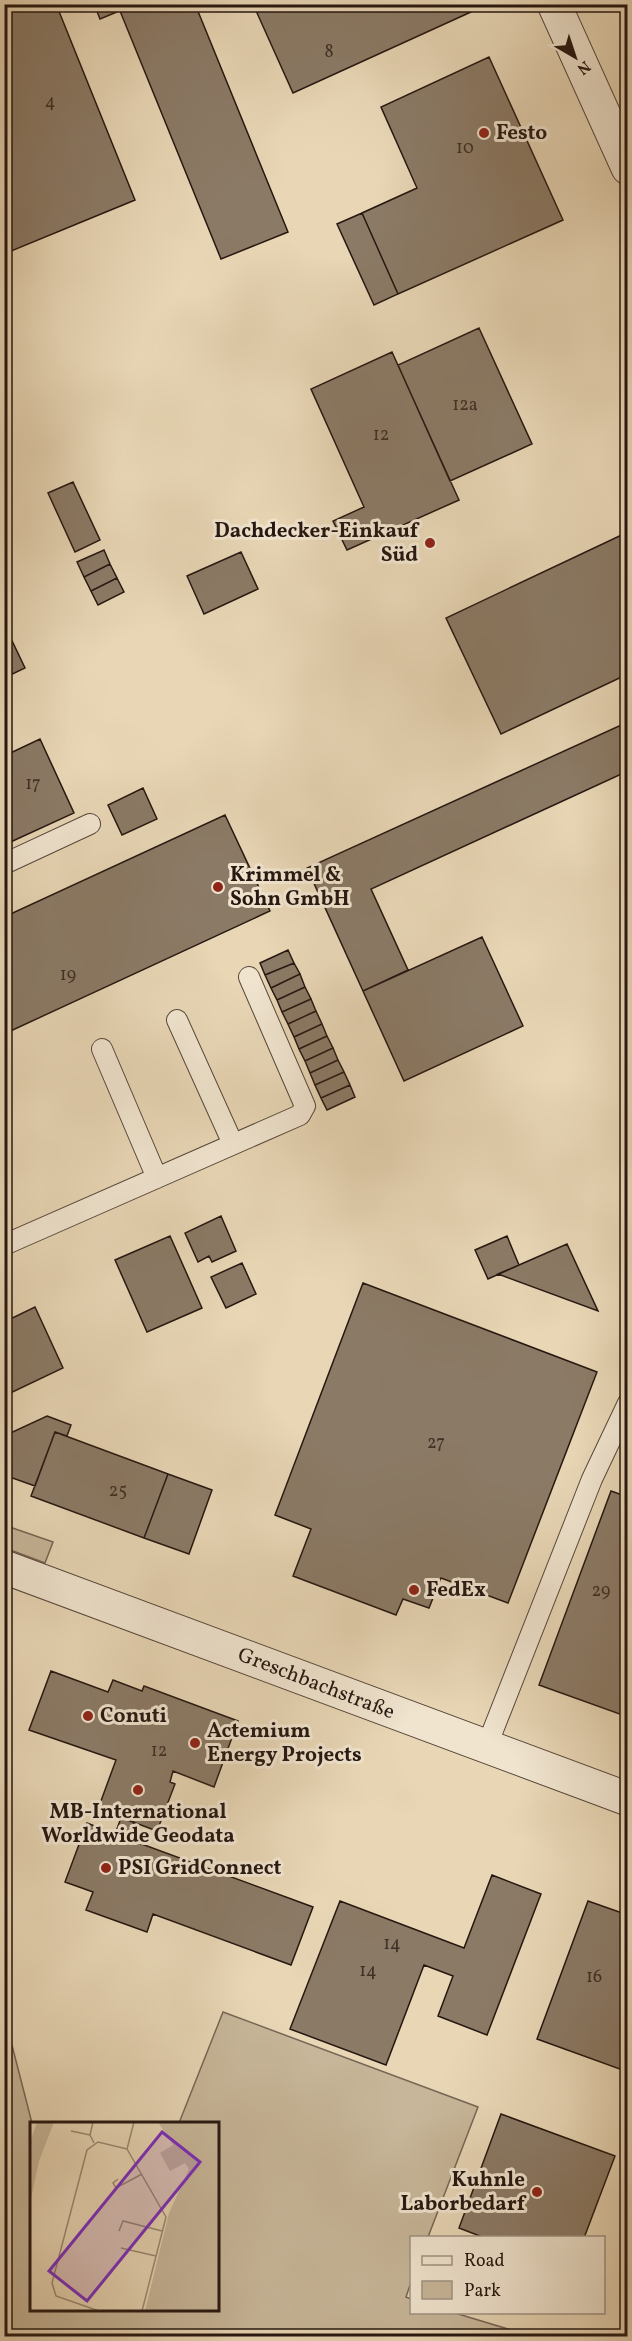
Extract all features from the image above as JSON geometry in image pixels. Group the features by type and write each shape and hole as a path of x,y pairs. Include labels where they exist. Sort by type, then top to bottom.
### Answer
{"street":[{"path":"554,4 627,168"},
{"name":"Greschbachstraße","path":"4,1568 627,1799"}],"lane":[{"path":"4,864 90,824"},
{"path":"4,1245 300,1115 305,1106 249,977"},
{"path":"177,1020 233,1144"},
{"path":"102,1049 157,1178"},
{"path":"486,1748 584,1500 627,1403"}],"green space":[{"path":"4,1525 53,1542 45,1563 5,1548"},
{"path":"223,2012 478,2107 428,2236 410,2236 410,2285 406,2297 410,2299 410,2314 458,2314 531,2336 5,2336 5,2018 32,2122 30,2311 219,2311 219,2122 179,2122"}],"building":[{"path":"4,4 56,4 135,200 4,254"},
{"path":"94,4 136,4 100,19"},
{"path":"136,4 195,4 288,232 221,259 120,11"},
{"path":"253,4 470,4 473,11 293,93"},
{"path":"489,57 563,220 398,294 362,213 417,188 381,107"},
{"path":"362,213 398,294 374,305 337,224"},
{"path":"479,328 532,444 450,481 398,365"},
{"path":"392,352 459,500 347,550 333,521 364,507 311,389"},
{"path":"73,482 100,540 75,552 48,493"},
{"path":"628,532 628,674 501,734 446,618"},
{"path":"104,550 110,564 84,577 77,562"},
{"path":"241,552 258,589 204,614 187,576"},
{"path":"110,564 117,578 91,591 84,577"},
{"path":"117,578 124,592 98,605 91,591"},
{"path":"4,624 25,668 4,678"},
{"path":"628,722 628,771 371,889 408,970 363,991 307,868"},
{"path":"40,739 74,813 4,845 4,756"},
{"path":"143,788 157,819 122,835 108,805"},
{"path":"225,815 270,911 4,1034 4,917"},
{"path":"482,937 523,1026 404,1081 363,991"},
{"path":"288,950 294,963 265,975 260,963"},
{"path":"294,963 300,974 271,988 265,975"},
{"path":"300,974 305,987 277,1000 271,988"},
{"path":"305,987 311,999 282,1012 277,1000"},
{"path":"311,999 316,1011 288,1024 282,1012"},
{"path":"316,1011 322,1024 294,1037 288,1024"},
{"path":"322,1024 327,1036 299,1049 294,1037"},
{"path":"327,1036 333,1048 305,1061 299,1049"},
{"path":"333,1048 338,1060 310,1073 305,1061"},
{"path":"338,1060 344,1072 315,1085 310,1073"},
{"path":"344,1072 350,1085 321,1098 315,1085"},
{"path":"350,1085 355,1097 327,1110 321,1098"},
{"path":"221,1216 236,1251 212,1262 209,1256 198,1262 185,1233"},
{"path":"170,1236 202,1308 147,1332 115,1260"},
{"path":"507,1236 519,1265 488,1279 475,1250"},
{"path":"567,1244 598,1311 498,1274 519,1265"},
{"path":"242,1263 256,1294 226,1308 211,1277"},
{"path":"363,1283 597,1372 508,1603 441,1578 429,1608 403,1599 396,1615 293,1576 311,1529 275,1515"},
{"path":"35,1307 63,1368 4,1396 4,1322"},
{"path":"47,1416 71,1425 67,1436 55,1432 35,1486 4,1475 4,1436"},
{"path":"55,1432 168,1474 144,1538 31,1496"},
{"path":"168,1474 212,1490 189,1554 144,1538"},
{"path":"611,1491 628,1497 628,1717 539,1685"},
{"path":"51,1671 108,1692 113,1680 142,1691 144,1686 238,1721 214,1787 173,1771 170,1782 175,1784 157,1831 98,1809 116,1760 29,1730"},
{"path":"121,1818 134,1822 128,1839 313,1907 291,1965 153,1914 147,1932 86,1910 93,1892 65,1882 87,1823 115,1834"},
{"path":"492,1875 541,1894 487,2035 438,2016 453,1976 424,1965 386,2065 290,2029 340,1901 464,1948"},
{"path":"588,1901 628,1915 628,2072 537,2039"},
{"path":"501,2114 615,2156 585,2236 480,2236 459,2228"}],"place":[{"name":"Festo","path":"484,133"},
{"name":"Dachdecker-Einkauf Süd","path":"430,543"},
{"name":"Krimmel & Sohn GmbH","path":"218,887"},
{"name":"FedEx","path":"414,1590"},
{"name":"Conuti","path":"88,1716"},
{"name":"Actemium Energy Projects","path":"195,1743"},
{"name":"MB-International Worldwide Geodata","path":"138,1790"},
{"name":"PSI GridConnect","path":"106,1868"},
{"name":"Kuhnle Laborbedarf","path":"537,2192"}]}
